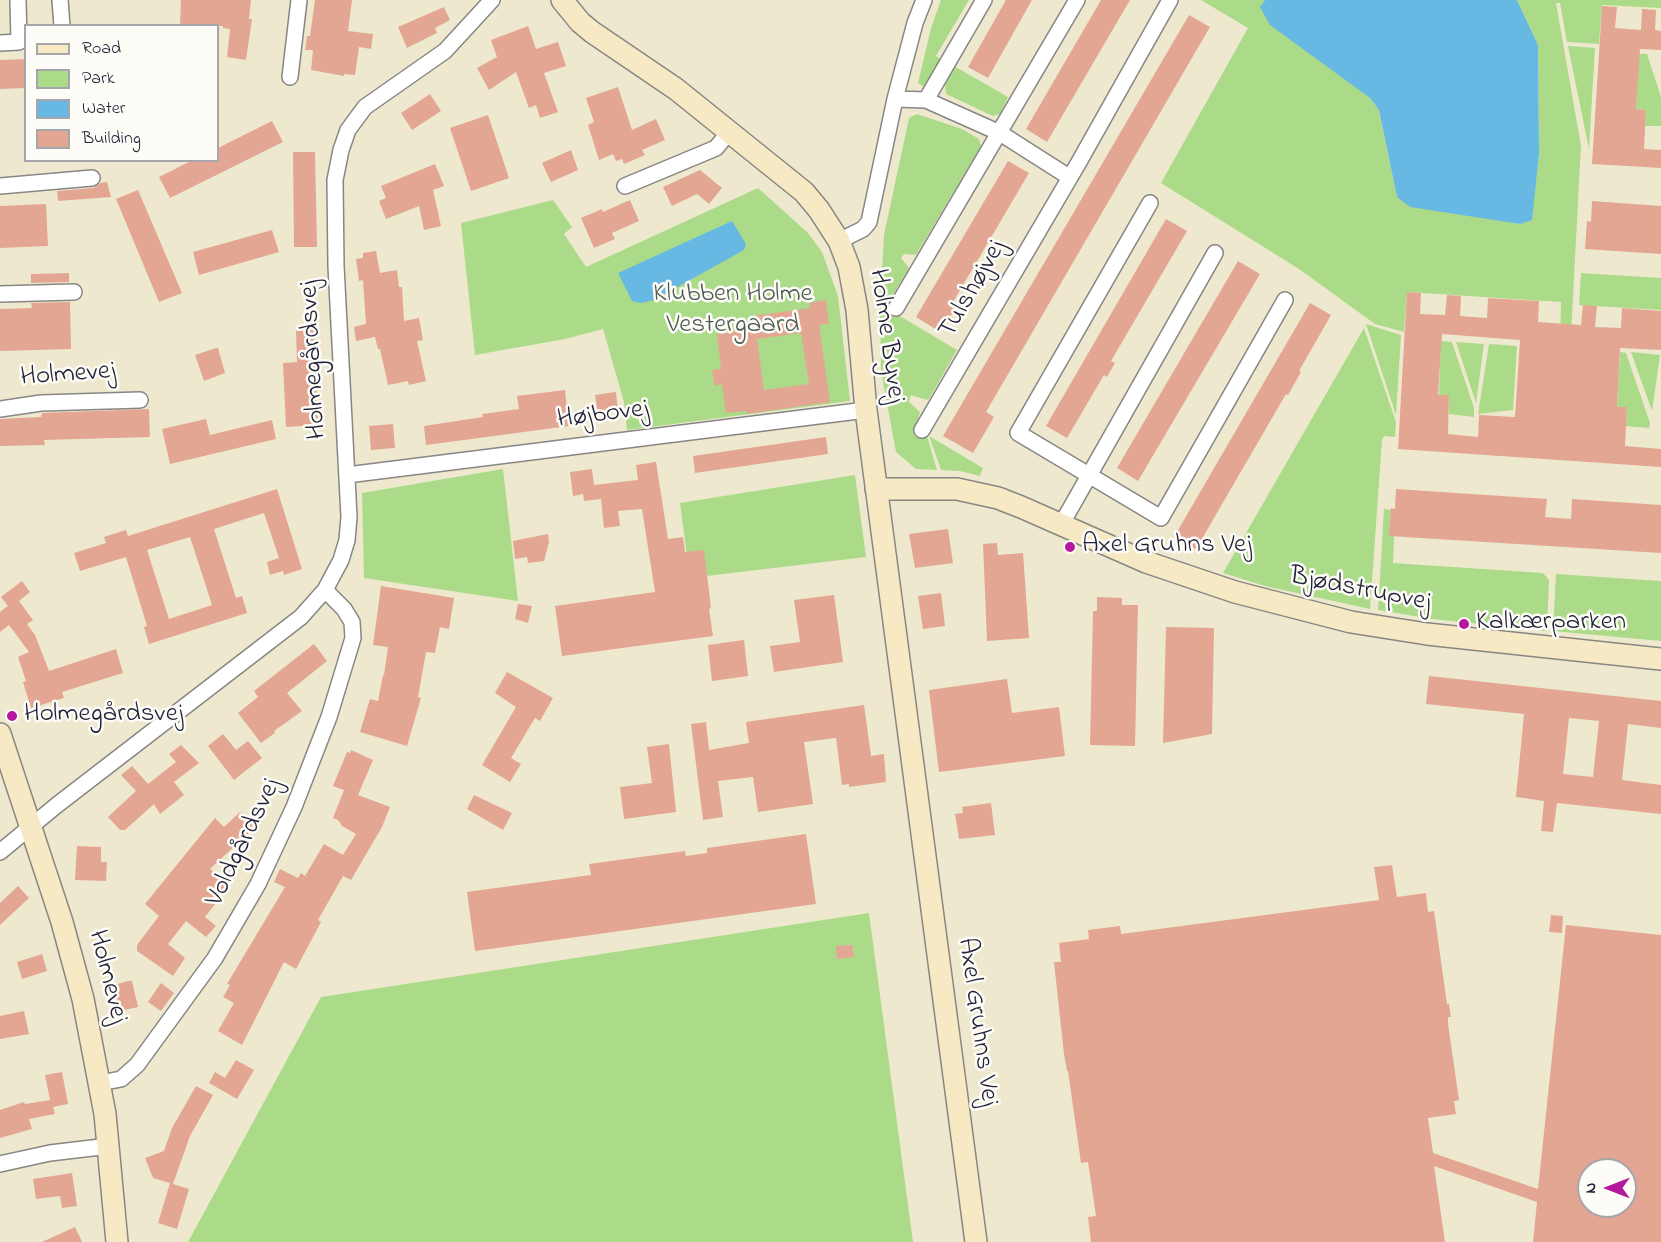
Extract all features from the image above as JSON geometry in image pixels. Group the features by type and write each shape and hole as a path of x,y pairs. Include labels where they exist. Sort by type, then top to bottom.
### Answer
{"street":[{"path":"0,43 19,42 18,0"},
{"path":"60,0 62,24"},
{"path":"290,77 299,0"},
{"name":"Holmegårdsvej","path":"0,852 301,617 325,590 341,560 347,540 349,517 336,266 335,180 341,150 348,130 365,107 445,51 492,0"},
{"name":"Holme Byvej","path":"562,0 592,33 676,89 804,192 839,241 849,267 857,309 876,489"},
{"path":"839,241 865,228 869,222 895,99 915,24 924,0"},
{"path":"926,100 984,0"},
{"path":"896,308 1077,0"},
{"name":"Tulshøjvej","path":"922,430 1170,0"},
{"path":"895,99 926,100 1000,133 1069,177"},
{"path":"625,186 716,148 729,132"},
{"path":"0,186 92,178"},
{"path":"1150,203 1018,433 1161,518 1285,300"},
{"path":"1061,525 1215,253"},
{"path":"0,294 74,292"},
{"name":"Holmevej","path":"0,409 41,403 140,400"},
{"name":"Højbovej","path":"347,475 866,410"},
{"name":"Bjødstrupvej","path":"876,489 939,488 974,492 1021,507 1146,562 1235,592 1351,622 1427,634 1661,658"},
{"name":"Axel Gruhns Vej","path":"876,489 976,1242"},
{"name":"Voldgårdsvej","path":"100,1083 121,1078 137,1065 215,958 258,884 294,807 329,717 353,639 352,622 344,609 325,590"},
{"name":"Holmevej","path":"0,734 70,949 86,1010 109,1146 117,1242"},
{"path":"0,1164 50,1153 109,1146"}],"green space":[{"path":"941,0 969,0 936,56 940,59 929,85 925,88 918,83 931,28"},
{"path":"1201,0 1265,0 1261,7 1370,98 1379,110 1397,197 1519,224 1531,220 1539,154 1538,45 1517,0 1661,0 1661,8 1602,5 1599,44 1567,42 1560,3 1556,3 1581,146 1571,333 1560,339 1561,302 1407,292 1404,332 1375,324 1299,269 1161,183 1248,28"},
{"path":"1568,46 1595,48 1589,149"},
{"path":"1639,54 1647,54 1661,97 1661,126 1645,126 1646,110 1636,109"},
{"path":"954,66 1008,97 1000,114 993,116 946,94 945,86"},
{"path":"917,114 962,129 979,139 981,146 916,255 904,254 901,258 909,268 889,301 889,306 880,305 884,235 909,118"},
{"name":"Klubben Holme Vestergaard","path":"758,188 808,233 822,252 838,296 850,401 627,430 624,402 603,329 565,339 475,355 461,223 553,200 572,227 564,234 586,267"},
{"path":"1581,273 1661,278 1661,310 1579,305"},
{"path":"880,308 888,309 957,350 929,399 911,395 909,402 920,412 915,429 927,436 937,470 916,469 896,452 881,371"},
{"path":"1366,324 1401,335 1396,415"},
{"path":"1364,328 1396,422 1395,437 1384,436 1382,440 1370,609 1265,586 1223,573"},
{"path":"1441,341 1452,342 1474,408 1474,417 1449,414 1449,396 1439,395"},
{"path":"1456,342 1484,344 1476,403"},
{"path":"1489,344 1517,346 1513,410 1478,414"},
{"path":"1620,352 1626,353 1650,423 1649,428 1626,426 1627,408 1617,407"},
{"path":"1631,352 1660,355 1652,411"},
{"path":"929,436 983,468 980,476 960,471 941,470"},
{"path":"503,469 518,601 364,578 362,493"},
{"path":"855,475 866,557 690,578 680,503"},
{"path":"1384,509 1391,510 1390,536 1394,536 1393,563 1543,573 1549,580 1547,631 1432,619 1378,610"},
{"path":"1556,574 1661,581 1661,641 1553,631"},
{"path":"869,913 913,1242 188,1242 321,997"}],"water":[{"path":"1265,0 1517,0 1538,45 1539,154 1532,220 1520,224 1410,207 1397,197 1379,110 1370,98 1270,25 1260,7"},
{"path":"732,221 746,244 744,250 654,300 641,303 632,301 618,273"}],"building":[{"path":"181,0 251,0 249,19 252,19 246,60 227,57 230,29 223,28 219,24 180,24"},
{"path":"315,0 352,0 348,31 373,34 371,49 359,47 355,75 344,74 344,76 311,70 313,50 305,50 307,36 310,36"},
{"path":"1006,0 1032,0 988,78 968,67"},
{"path":"1101,0 1130,0 1047,142 1026,129"},
{"path":"1602,6 1617,7 1615,28 1641,30 1642,9 1656,10 1655,30 1661,31 1661,50 1640,49 1636,109 1646,110 1644,149 1661,150 1661,168 1592,164"},
{"path":"444,7 450,20 435,28 437,33 407,48 398,27"},
{"path":"1189,15 1210,27 986,412 994,417 973,453 943,436"},
{"path":"528,26 536,49 558,42 566,66 544,73 558,112 540,118 536,105 529,108 516,72 489,90 477,68 497,57 491,40"},
{"path":"24,59 24,88 0,89 0,60"},
{"path":"618,87 632,130 656,119 665,140 642,150 645,155 624,164 622,159 616,161 613,154 599,160 588,125 594,122 586,98"},
{"path":"430,94 441,111 412,130 401,113"},
{"path":"488,115 509,178 471,191 450,128"},
{"path":"272,121 283,142 170,198 159,177 189,162 219,162 219,148"},
{"path":"571,150 578,170 551,182 542,163"},
{"path":"293,152 315,152 317,247 294,247"},
{"path":"1008,161 1029,173 953,302 957,305 949,319 945,317 937,330 916,317"},
{"path":"435,164 444,186 433,190 441,226 424,230 419,206 386,219 379,201 386,198 381,186"},
{"path":"700,170 722,188 709,204 697,194 672,206 663,187"},
{"path":"107,182 111,197 58,201 57,191 93,188"},
{"path":"138,190 182,293 159,302 116,199"},
{"path":"630,200 639,221 612,233 615,239 594,248 581,218 602,209 603,212"},
{"path":"1592,201 1661,206 1661,254 1585,249 1587,221 1591,222"},
{"path":"46,204 48,246 0,248 0,206"},
{"path":"1166,219 1187,231 1111,361 1115,363 1107,377 1104,375 1067,438 1046,426"},
{"path":"272,230 279,252 199,275 193,252"},
{"path":"376,251 380,273 397,270 399,287 402,287 404,321 419,318 423,340 417,341 426,381 409,385 408,381 388,385 375,337 356,341 354,327 366,324 363,280 359,281 356,259 363,258 363,253"},
{"path":"1238,261 1260,274 1138,481 1117,468"},
{"path":"69,273 69,282 31,283 31,274"},
{"path":"1407,292 1421,293 1420,314 1445,315 1447,295 1461,296 1460,316 1487,318 1488,298 1539,301 1538,322 1581,325 1583,305 1597,306 1595,327 1621,328 1622,308 1661,311 1661,350 1620,348 1617,407 1627,407 1625,446 1661,449 1661,467 1398,449","holes":["1442,334 1520,340 1515,417 1479,415 1478,437 1448,434 1449,395 1438,395"]},
{"path":"826,300 829,324 819,325 830,402 747,414 746,411 726,413 722,384 715,386 712,370 721,369 717,334 755,328 753,316 810,308 809,303","holes":["801,333 809,384 764,390 757,339"]},
{"path":"70,302 71,349 0,351 0,309 32,308 31,303"},
{"path":"1310,303 1331,315 1288,395 1286,394 1196,549 1174,537"},
{"path":"314,329 318,425 286,427 283,363 297,362 296,330"},
{"path":"218,348 225,373 204,381 195,355"},
{"path":"565,390 569,426 426,445 424,426 519,409 517,396"},
{"path":"616,392 618,411 598,414 595,395"},
{"path":"149,409 150,437 44,440 45,445 0,446 0,419 41,417 42,413"},
{"path":"206,419 210,435 272,420 276,439 170,464 162,429"},
{"path":"393,424 395,448 371,450 369,426"},
{"path":"826,437 828,454 695,473 693,456"},
{"path":"656,462 668,539 683,537 685,552 704,550 713,636 562,656 555,606 655,592 642,509 618,511 620,526 604,528 601,499 584,501 583,494 573,496 570,472 592,469 594,485 638,480 636,465"},
{"path":"277,489 302,569 284,575 283,571 270,575 267,562 279,558 264,513 214,529 236,598 242,596 247,613 149,644 144,627 147,626 126,557 80,571 74,553 106,543 104,537 126,530 128,536","holes":["190,537 212,605 169,619 147,550"]},
{"path":"1396,489 1547,499 1545,517 1571,519 1572,499 1661,505 1661,553 1389,536 1391,508 1395,509"},
{"path":"948,529 953,563 915,568 909,534"},
{"path":"548,534 549,542 544,561 528,563 527,557 515,559 513,541"},
{"path":"997,543 998,555 1023,553 1029,638 987,641 983,544"},
{"path":"22,581 30,592 19,601 33,620 27,624 35,635 49,671 116,649 123,673 62,692 64,698 31,708 23,682 26,681 18,657 29,652 9,625 0,632 0,612 8,606 1,597"},
{"path":"381,586 454,598 449,629 440,627 435,653 426,652 418,697 421,698 407,746 360,732 370,699 378,701 384,675 388,647 373,645"},
{"path":"941,593 945,626 923,629 918,596"},
{"path":"834,595 843,662 774,672 770,646 800,642 794,600"},
{"path":"1097,597 1122,598 1122,605 1138,605 1135,746 1090,745 1093,611 1097,611"},
{"path":"518,604 532,606 528,623 515,619"},
{"path":"1166,627 1214,628 1212,734 1163,743"},
{"path":"744,640 748,676 712,681 708,645"},
{"path":"314,644 327,661 287,693 302,711 261,743 238,713 258,697 254,691"},
{"path":"507,672 553,698 540,721 535,718 511,758 521,764 510,782 482,765 516,707 495,693"},
{"path":"1429,676 1661,701 1661,728 1628,724 1622,780 1661,785 1661,814 1557,803 1553,832 1541,831 1544,801 1516,797 1524,714 1426,704","holes":["1569,718 1599,721 1593,777 1563,774"]},
{"path":"1007,679 1012,713 1059,707 1065,756 939,772 929,690"},
{"path":"864,705 871,756 884,754 886,782 849,787 849,784 842,785 836,738 804,742 813,804 758,812 753,777 718,781 723,817 703,820 691,724 706,722 709,750 749,743 746,722"},
{"path":"223,734 236,750 248,741 262,758 234,780 208,746"},
{"path":"669,744 676,812 624,819 620,787 652,783 647,747"},
{"path":"181,745 199,763 174,782 184,795 160,814 154,804 125,830 120,830 108,817 136,791 121,775 132,766 148,784 176,762 169,754"},
{"path":"351,750 373,760 358,795 390,807 382,827 351,880 343,876 318,920 321,922 296,969 284,962 242,1045 218,1031 234,1003 223,997 230,985 227,984 285,887 274,882 280,869 298,878 301,873 305,876 324,844 343,855 356,834 333,818 344,790 333,786 347,752 350,753"},
{"path":"474,795 512,813 503,830 467,809"},
{"path":"991,803 995,835 959,839 955,814 963,813 962,807"},
{"path":"240,812 253,825 247,831 249,833 210,869 230,885 205,917 216,926 206,937 186,921 168,944 185,958 173,976 137,951 137,945 159,916 145,904 215,818 224,827"},
{"path":"806,834 816,904 475,951 467,892 591,875 589,864 685,851 686,856 707,853 707,848"},
{"path":"77,846 101,847 101,862 107,862 106,881 75,880"},
{"path":"1392,865 1397,897 1426,893 1428,912 1434,911 1447,1004 1449,1004 1451,1017 1448,1017 1448,1024 1459,1100 1454,1101 1456,1114 1428,1118 1433,1153 1538,1189 1566,925 1661,935 1661,1242 1533,1242 1537,1202 1434,1166 1445,1242 1091,1242 1088,1217 1096,1216 1088,1162 1081,1163 1064,1054 1054,962 1061,962 1059,943 1089,939 1088,930 1120,926 1121,934 1379,900 1374,867"},
{"path":"18,886 29,898 0,925 0,903"},
{"path":"1551,915 1563,916 1562,933 1549,932"},
{"path":"852,945 854,957 837,959 836,946"},
{"path":"42,954 47,971 22,979 17,962"},
{"path":"132,981 138,1007 120,1011 114,985"},
{"path":"161,983 174,993 161,1011 148,1002"},
{"path":"24,1011 29,1034 0,1039 0,1016"},
{"path":"236,1060 254,1070 237,1099 209,1083 215,1072 225,1078"},
{"path":"62,1072 68,1104 53,1107 55,1114 29,1119 32,1129 0,1138 0,1110 24,1102 25,1104 50,1100 45,1075"},
{"path":"196,1086 213,1095 190,1136 173,1184 189,1189 177,1229 158,1223 170,1183 153,1178 145,1158 164,1151 172,1128"},
{"path":"72,1173 77,1206 62,1208 60,1196 36,1199 33,1179"},
{"path":"75,1227 82,1242 42,1242"}],"place":[{"name":"Axel Gruhns Vej","path":"1070,547"},
{"name":"Kalkærparken","path":"1464,624"},
{"name":"Holmegårdsvej","path":"12,716"}]}
